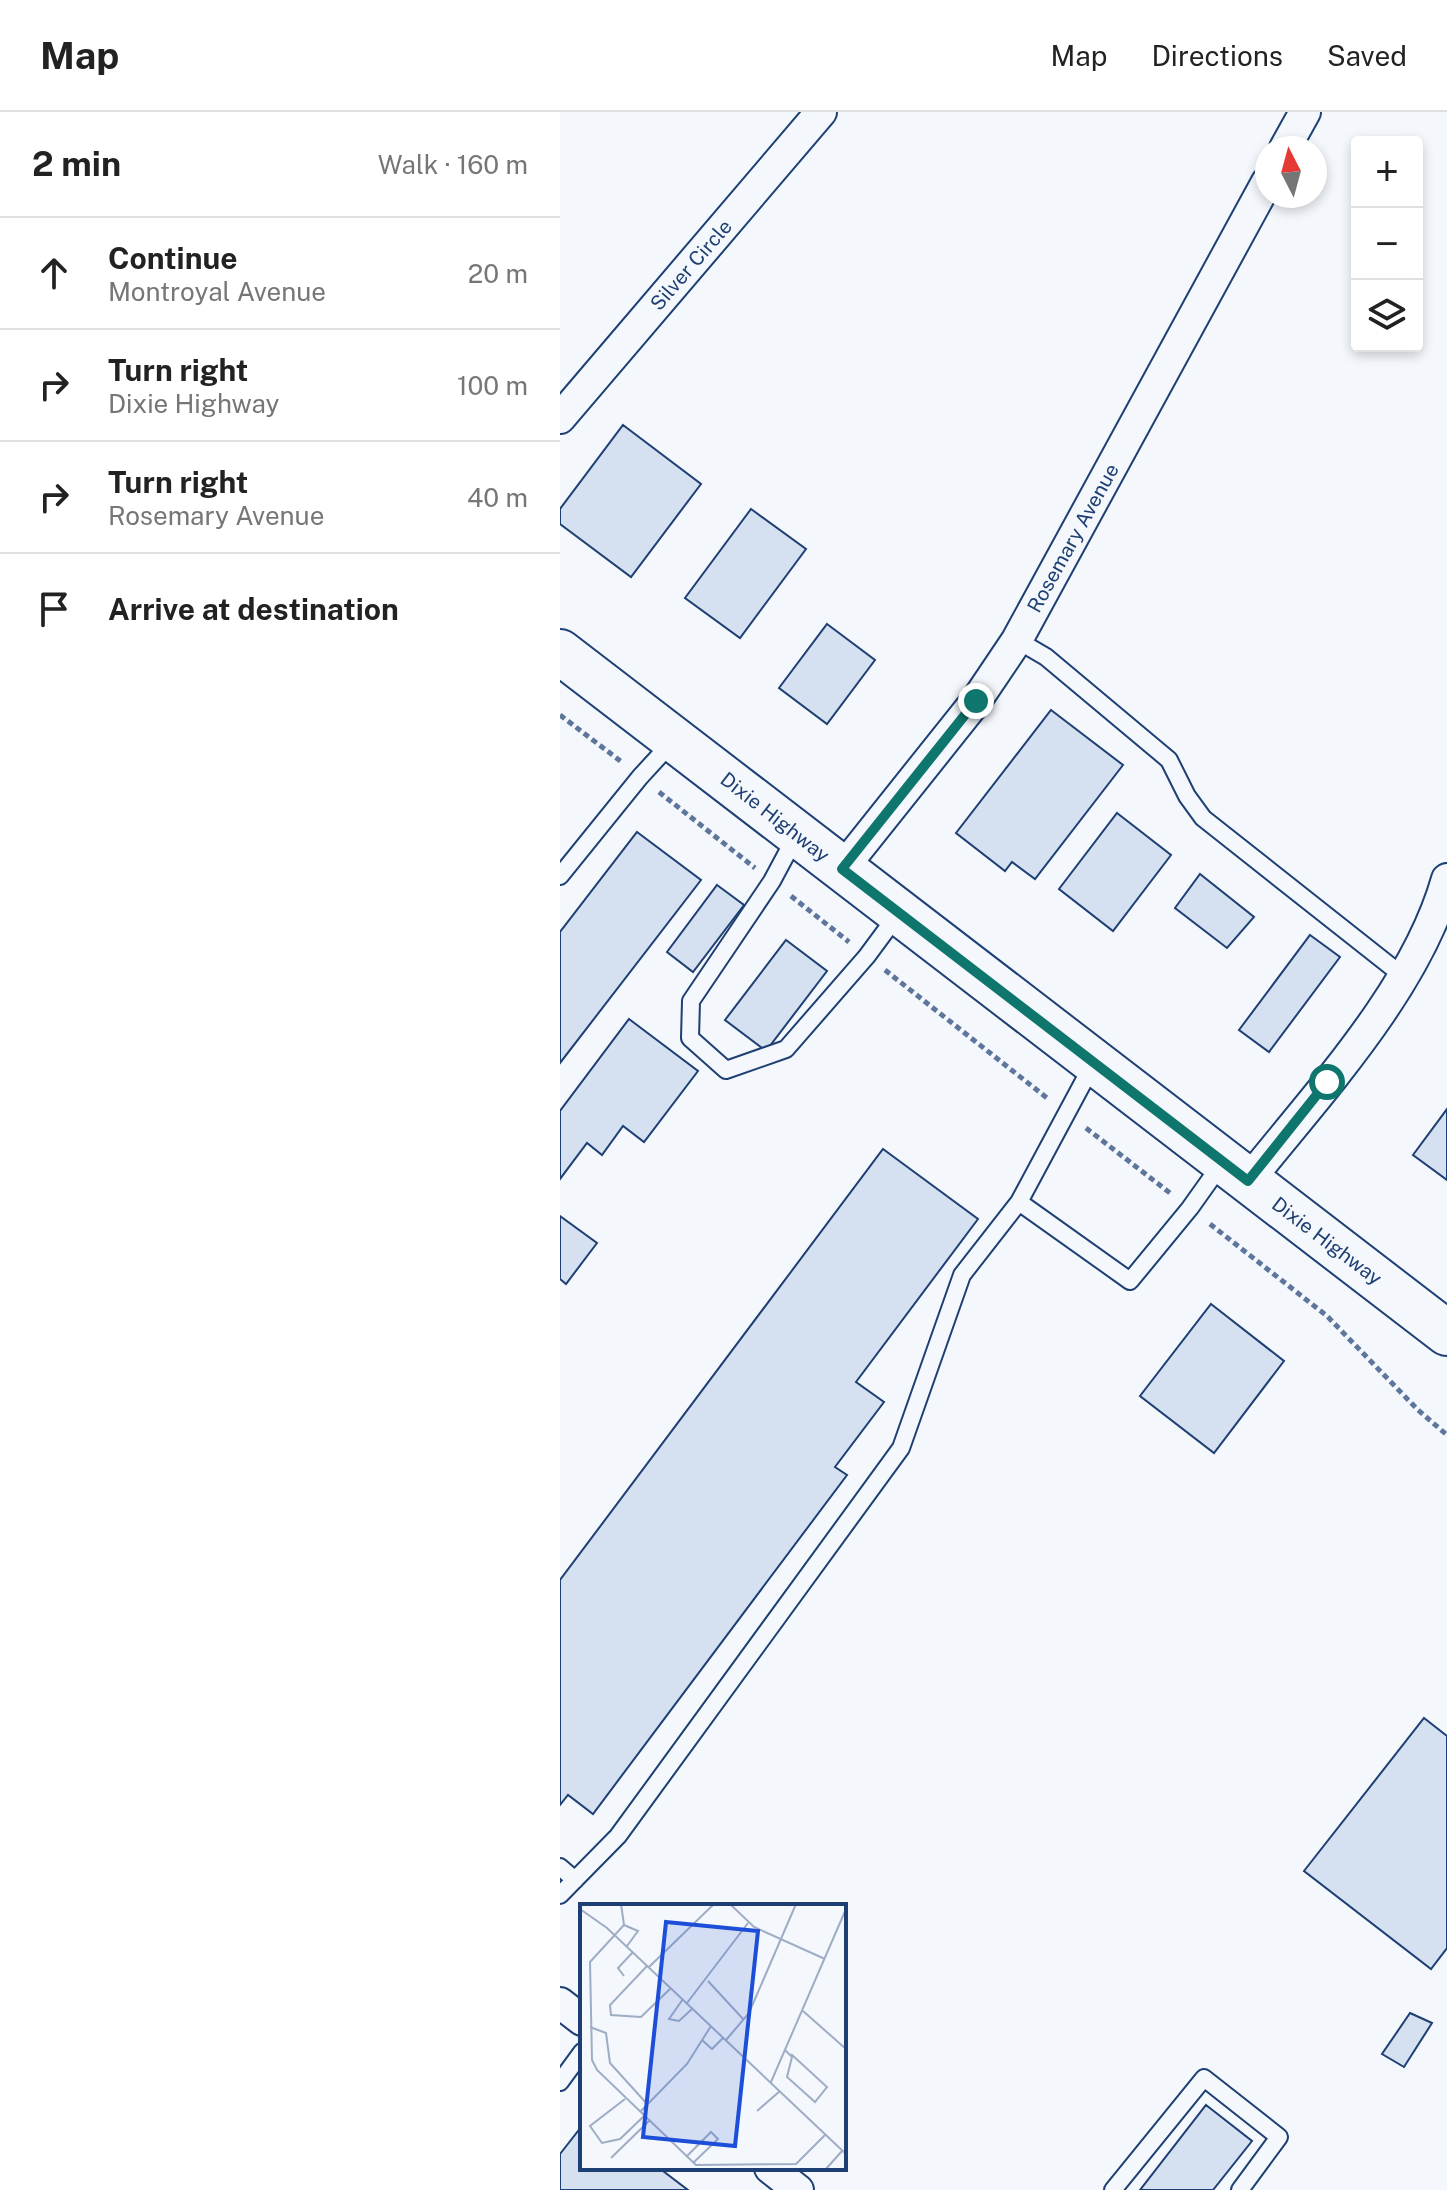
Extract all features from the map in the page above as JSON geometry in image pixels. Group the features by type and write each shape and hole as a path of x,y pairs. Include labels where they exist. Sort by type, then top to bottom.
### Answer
{"main road":[{"name":"Dixie Highway","path":"560,652 1447,1333"}],"street":[{"name":"Silver Circle","path":"560,418 821,112"},
{"path":"1292,136 1305,112"},
{"name":"Rosemary Avenue","path":"842,869 976,701 1017,640 1255,204"},
{"path":"1235,1171 1327,1082 1416,957 1447,879"},
{"path":"560,2003 580,2018"},
{"path":"773,2170 798,2190"}],"lane":[{"path":"1017,640 1046,657 1169,760 1187,796 1203,818 1403,976"},
{"path":"560,876 675,739"},
{"path":"797,834 772,881 691,1001 690,1038 726,1070 786,1049 867,956 899,913"},
{"path":"560,1895 618,1836 901,1448 962,1275 1019,1202 1093,1062"},
{"path":"1019,1202 1130,1281 1190,1208 1235,1171"},
{"path":"560,1867 575,1880"},
{"path":"560,2082 580,2055"},
{"path":"1113,2190 1204,2078 1279,2137 1240,2190"}],"path":[{"path":"560,715 1327,1316 1418,1410 1447,1435"}],"building":[{"path":"623,425 701,484 631,577 560,524 560,509"},
{"path":"751,509 806,549 740,638 685,598"},
{"path":"827,624 875,660 827,724 779,688"},
{"path":"1051,710 1123,765 1035,879 1012,862 1005,871 956,833"},
{"path":"1117,813 1171,855 1113,931 1059,889"},
{"path":"637,832 701,880 560,1063 560,932"},
{"path":"1200,874 1254,917 1227,948 1175,908"},
{"path":"717,885 744,905 693,972 667,952"},
{"path":"1310,935 1340,957 1269,1052 1239,1030"},
{"path":"786,940 827,971 766,1051 725,1020"},
{"path":"629,1019 698,1071 644,1142 623,1126 602,1155 587,1143 560,1179 560,1111"},
{"path":"1447,1109 1447,1180 1413,1155"},
{"path":"883,1149 978,1219 856,1382 884,1402 835,1467 847,1475 593,1814 568,1795 560,1805 560,1580"},
{"path":"560,1216 597,1243 566,1284 560,1279"},
{"path":"1211,1304 1284,1361 1214,1453 1140,1396"},
{"path":"1424,1718 1447,1736 1447,1948 1431,1969 1304,1871"},
{"path":"1410,2013 1432,2023 1404,2067 1382,2054"},
{"path":"1206,2105 1252,2141 1213,2190 1140,2190"},
{"path":"580,2129 580,2170 662,2170 688,2190 560,2190 560,2154"}],"route":[{"path":"976,701 842,869 1248,1181 1327,1082"}]}
